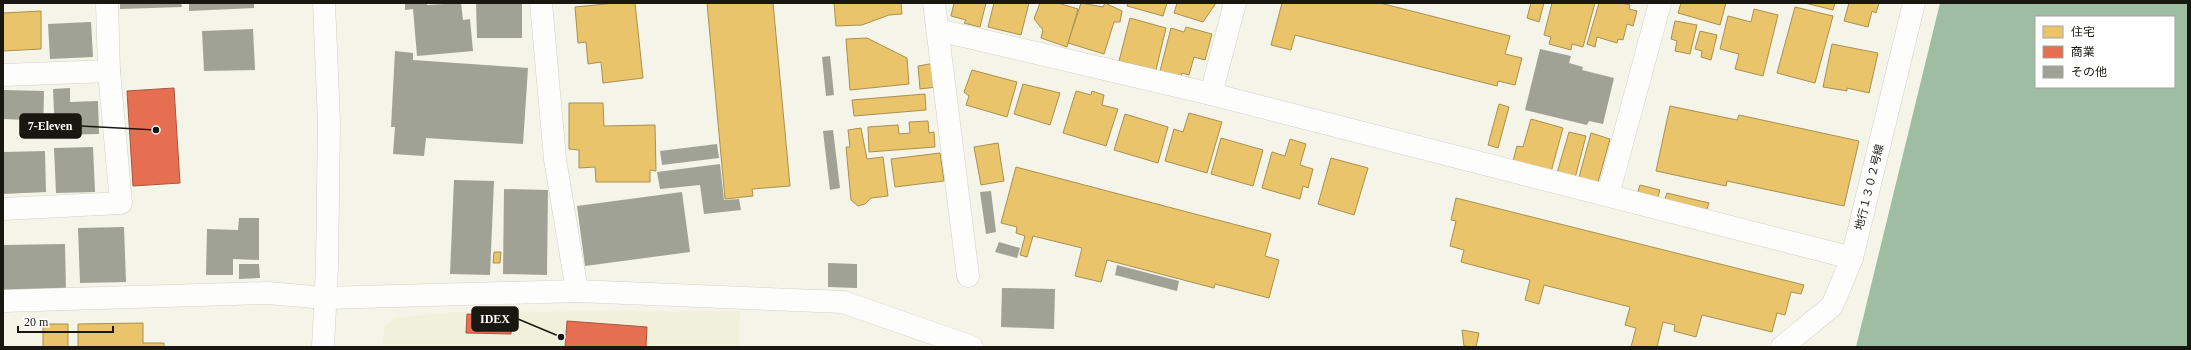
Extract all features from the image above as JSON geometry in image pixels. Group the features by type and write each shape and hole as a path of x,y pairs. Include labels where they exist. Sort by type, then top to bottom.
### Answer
{"street":[{"path":"3,209 121,203 109,71 107,3"},
{"path":"323,347 326,298 329,122 324,3"},
{"path":"541,3 556,159 577,292"},
{"path":"934,3 968,276"},
{"path":"1211,94 1235,3"},
{"path":"1608,195 1660,3"},
{"name":"地行１３０２号線","path":"1782,347 1832,306 1852,258 1914,3"},
{"path":"938,30 1211,94 1852,258"},
{"path":"3,75 109,71"},
{"path":"3,301 268,293 326,298 577,292 843,302 972,347"}],"shaded area":[{"path":"1940,3 2188,3 2188,347 1856,347"},
{"path":"740,311 738,347 383,347 384,328 394,318 453,312"}],"building: 住宅":[{"path":"615,3 635,3 643,78 603,83 601,62 588,64 586,42 578,43 575,7"},
{"path":"707,3 773,3 790,186 752,189 753,196 725,199"},
{"path":"834,3 901,3 902,14 889,15 862,25 836,26"},
{"path":"954,3 986,3 980,27 964,23 966,20 951,16"},
{"path":"994,3 1029,3 1021,35 988,27"},
{"path":"1040,3 1058,3 1078,9 1067,47 1041,38 1043,30 1034,19"},
{"path":"1081,3 1103,7 1105,3 1122,11 1120,22 1114,22 1104,54 1068,43"},
{"path":"1128,3 1167,3 1163,16 1127,6"},
{"path":"1177,3 1216,3 1203,22 1174,13"},
{"path":"1282,3 1380,3 1510,36 1505,54 1522,58 1515,85 1498,81 1497,86 1295,35 1291,50 1271,45"},
{"path":"1531,3 1544,3 1539,22 1527,18"},
{"path":"1552,3 1595,3 1583,47 1572,44 1571,50 1549,44 1551,37 1544,35"},
{"path":"1599,3 1621,3 1630,5 1629,9 1637,11 1633,26 1627,24 1623,40 1618,39 1617,43 1597,37 1595,47 1587,44"},
{"path":"1681,3 1726,3 1720,25 1678,13"},
{"path":"1805,3 1835,3 1833,10"},
{"path":"1849,3 1879,3 1876,13 1872,11 1868,27 1844,21"},
{"path":"1795,7 1833,16 1815,83 1777,73"},
{"path":"1754,9 1778,15 1763,76 1735,69 1739,54 1720,49 1728,16 1751,22"},
{"path":"41,11 41,49 3,51 3,13"},
{"path":"1130,18 1166,28 1156,70 1119,61"},
{"path":"1675,21 1697,25 1690,54 1675,51 1677,41 1671,39"},
{"path":"1186,27 1212,34 1205,60 1194,57 1189,75 1182,73 1181,76 1160,71 1171,28 1184,32"},
{"path":"1700,31 1717,35 1711,60 1701,57 1702,51 1695,49"},
{"path":"867,38 907,58 909,84 850,90 846,39"},
{"path":"1832,44 1878,53 1869,93 1847,88 1847,91 1823,87"},
{"path":"935,63 937,87 920,89 918,66"},
{"path":"972,70 1017,82 1007,117 966,105 969,96 964,92"},
{"path":"1023,84 1060,93 1050,125 1014,114"},
{"path":"1076,91 1091,95 1092,91 1104,95 1102,105 1118,109 1106,146 1063,133"},
{"path":"925,94 926,110 854,116 852,100"},
{"path":"569,103 603,103 604,126 655,125 656,171 650,170 650,182 596,182 595,167 579,168 579,150 569,149"},
{"path":"1499,104 1509,107 1498,148 1488,145"},
{"path":"1670,106 1737,120 1739,115 1859,141 1844,206 1727,181 1726,186 1656,171"},
{"path":"1189,113 1222,122 1207,173 1165,161 1174,129 1183,132"},
{"path":"1125,114 1168,127 1158,163 1114,150"},
{"path":"1531,119 1563,128 1551,172 1513,161 1517,146 1523,147"},
{"path":"928,121 929,133 934,132 935,147 869,152 868,127 898,125 899,134 910,133 909,122"},
{"path":"861,128 867,159 883,157 888,196 871,198 865,204 858,206 851,200 846,147 850,147 848,130"},
{"path":"1569,132 1586,136 1573,186 1555,180"},
{"path":"1591,133 1610,139 1597,186 1578,181"},
{"path":"1221,138 1263,150 1253,186 1211,174"},
{"path":"1290,139 1306,144 1300,165 1313,169 1308,188 1303,186 1300,199 1262,188 1272,152 1285,156"},
{"path":"998,143 1004,181 981,185 974,147"},
{"path":"940,153 944,181 895,187 891,159"},
{"path":"1331,158 1368,168 1354,215 1318,204"},
{"path":"1016,167 1271,234 1265,256 1279,260 1269,298 1215,284 1214,288 1107,260 1101,282 1075,276 1082,248 1033,236 1027,257 1020,255 1025,236 1016,233 1017,227 1001,223"},
{"path":"1640,185 1660,190 1657,200 1637,195"},
{"path":"1667,193 1709,203 1706,212 1664,202"},
{"path":"1456,198 1804,285 1801,294 1791,292 1785,315 1777,313 1772,332 1702,315 1696,337 1674,331 1675,325 1663,322 1657,347 1631,347 1636,328 1625,325 1630,307 1544,285 1539,304 1525,300 1530,280 1461,262 1464,250 1450,246 1456,221 1451,220"},
{"path":"494,252 501,252 500,263 493,263"},
{"path":"143,323 143,343 164,343 164,347 78,347 78,324"},
{"path":"43,324 68,324 68,347 43,347"},
{"path":"1462,330 1479,333 1476,347 1464,346"}],"building: 商業":[{"path":"174,88 180,183 133,186 127,91"},
{"path":"467,314 512,316 511,334 466,333"},
{"path":"567,321 647,327 646,347 565,347"}],"building: その他":[{"path":"120,3 181,3 182,7 120,9"},
{"path":"189,3 254,3 254,8 189,11"},
{"path":"405,3 427,3 427,5 461,3 463,20 470,19 473,51 417,56 413,9 405,10"},
{"path":"476,3 522,3 522,38 477,38"},
{"path":"91,22 93,57 50,59 48,24"},
{"path":"253,29 255,70 204,71 202,31"},
{"path":"1540,49 1571,56 1569,63 1583,67 1582,70 1614,78 1603,124 1589,121 1587,125 1525,110"},
{"path":"395,51 413,53 413,60 528,68 523,144 426,138 424,156 393,154 395,127 391,127"},
{"path":"830,56 834,95 826,96 822,57"},
{"path":"70,88 70,102 98,101 99,134 55,135 53,89"},
{"path":"3,90 44,91 43,138 28,138 28,120 3,119"},
{"path":"833,130 840,188 830,190 823,131"},
{"path":"717,144 719,158 662,165 660,151"},
{"path":"93,147 95,192 56,193 54,148"},
{"path":"45,151 46,192 3,194 3,152"},
{"path":"720,164 724,200 739,199 741,210 704,214 700,185 660,189 657,172"},
{"path":"454,180 494,181 490,275 450,274"},
{"path":"504,189 548,190 547,275 503,274"},
{"path":"991,191 996,232 986,234 980,192"},
{"path":"682,192 690,252 585,266 577,206"},
{"path":"239,218 259,218 259,260 233,259 233,275 206,275 207,229 238,230"},
{"path":"124,227 126,282 80,283 78,228"},
{"path":"999,242 1020,248 1017,258 995,252"},
{"path":"65,244 66,292 3,294 3,245"},
{"path":"828,263 857,264 857,288 828,287"},
{"path":"239,264 259,264 260,278 239,279"},
{"path":"1117,265 1179,281 1177,291 1115,275"},
{"path":"1002,288 1055,289 1054,329 1001,327"}],"place":[{"name":"7-Eleven","path":"156,130"},
{"name":"IDEX","path":"561,337"}]}
